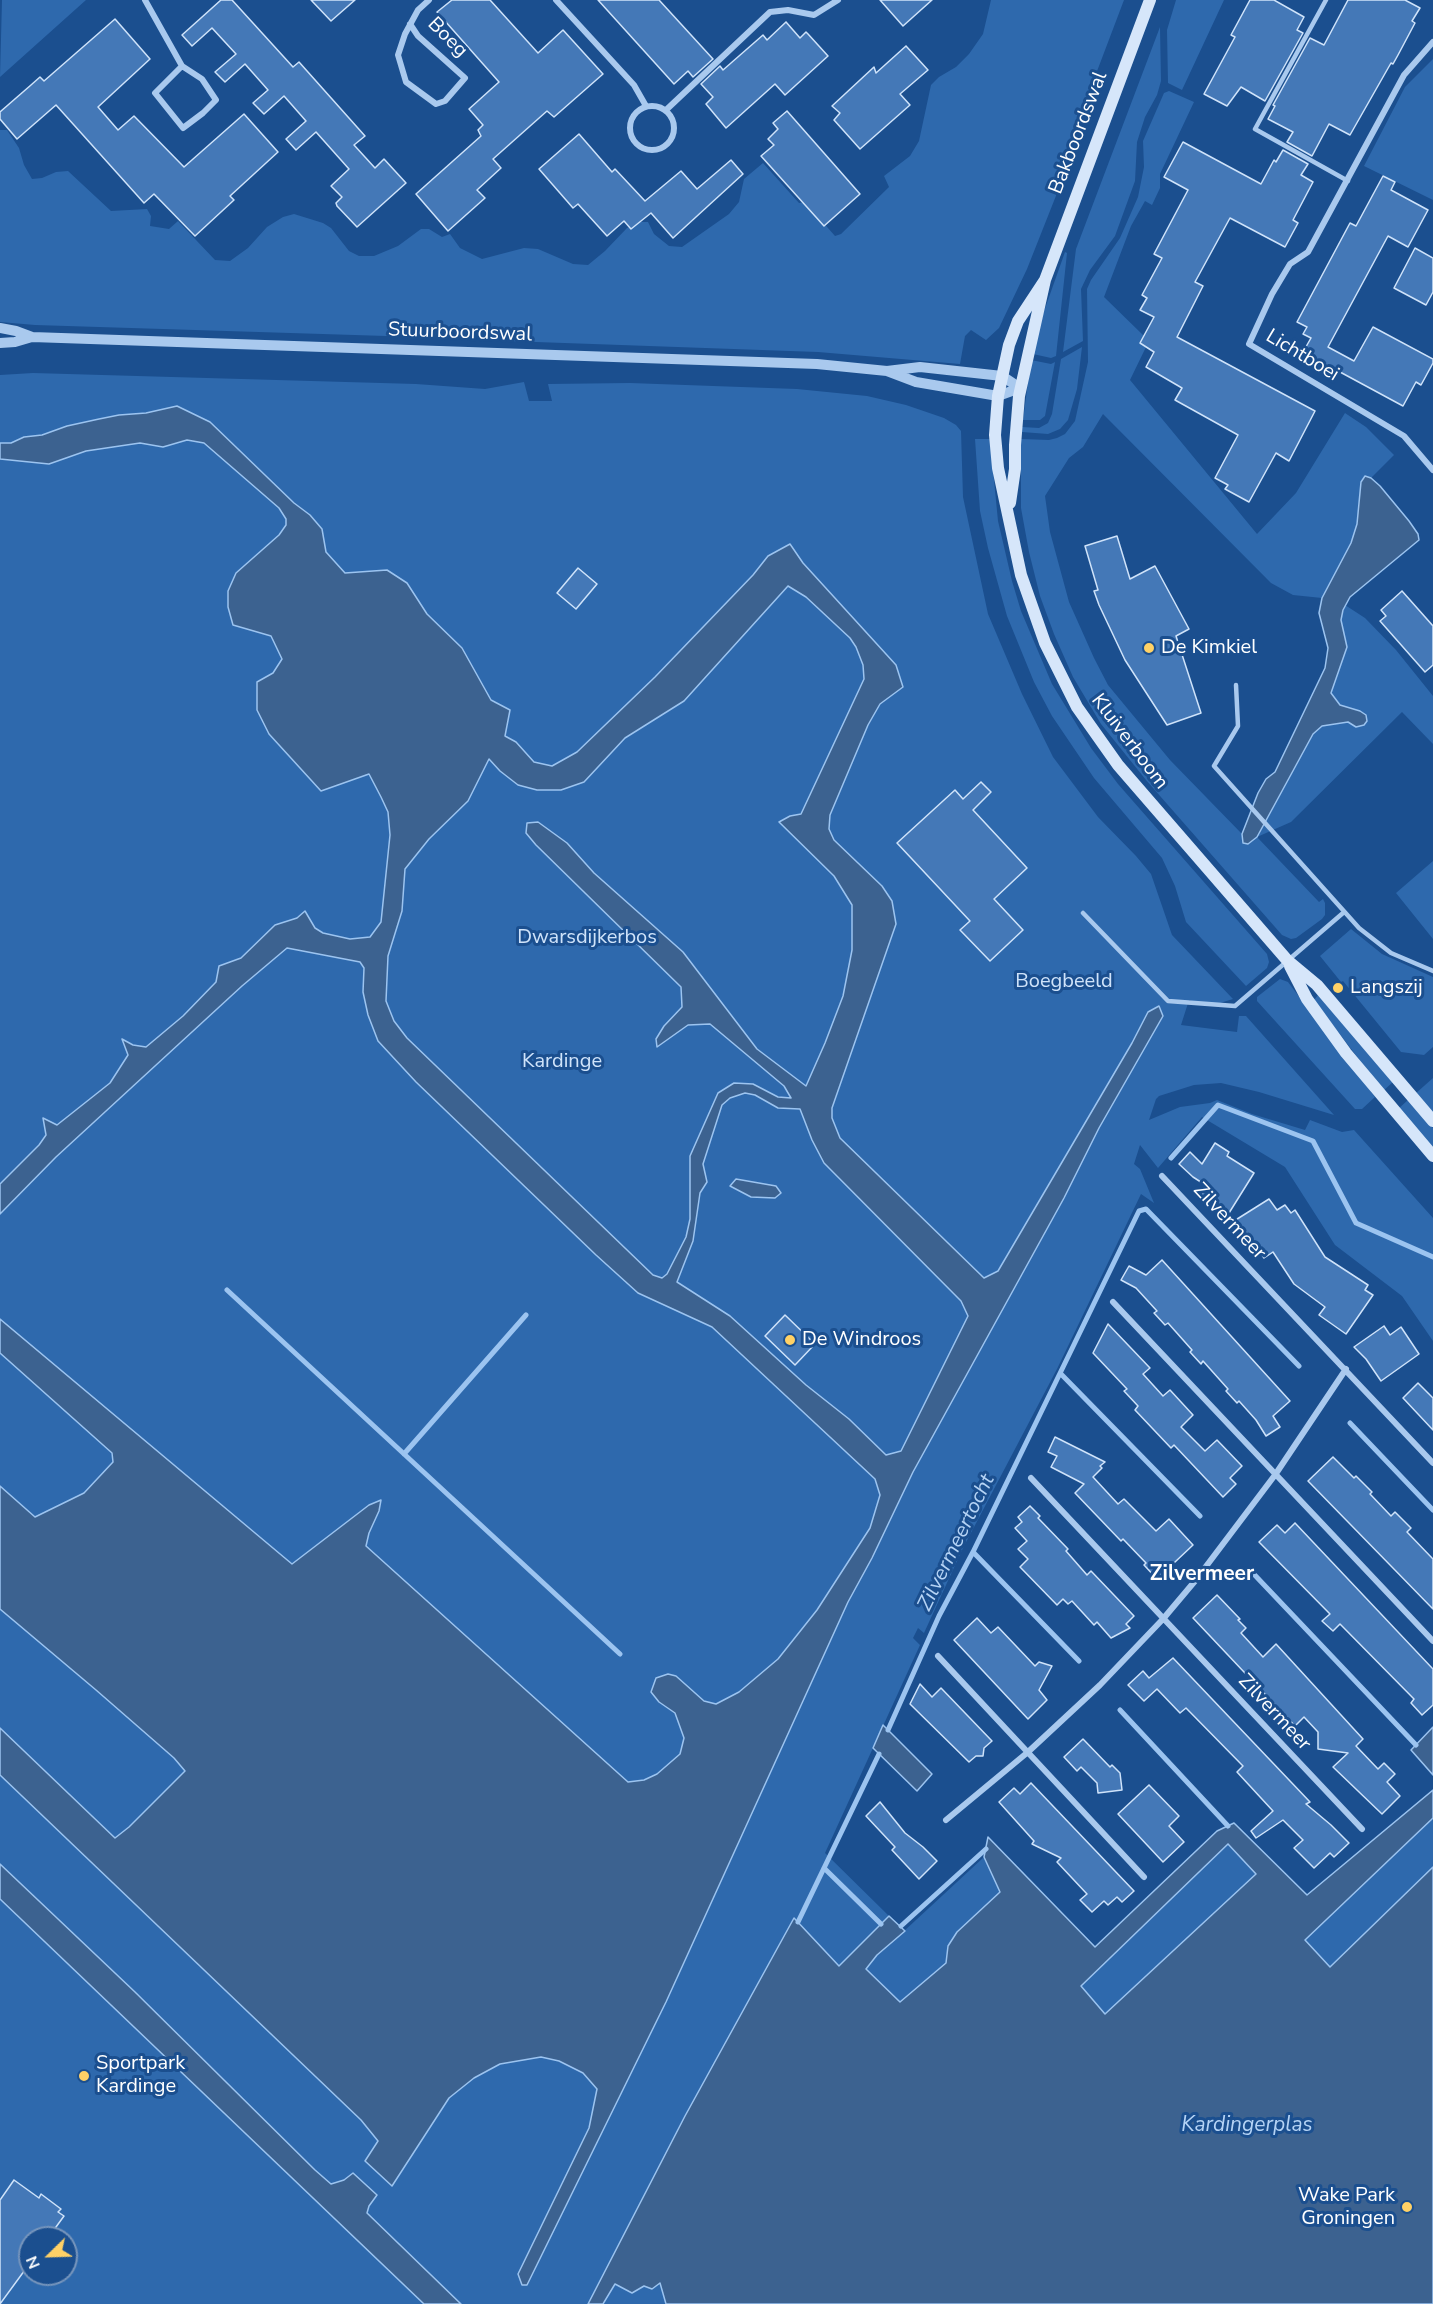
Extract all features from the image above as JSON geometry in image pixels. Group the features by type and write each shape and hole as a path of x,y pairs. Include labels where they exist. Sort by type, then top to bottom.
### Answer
{"main road":[{"name":"Bakboordswal","path":"1020,388 1045,280 1150,0"},
{"name":"Bakboordswal","path":"998,396 1018,321 1045,280"},
{"name":"Kluiverboom","path":"1008,510 1015,469 1020,388"},
{"name":"Kluiverboom","path":"998,396 996,447 998,468 1021,575 1054,665 1077,707 1118,765 1287,960 1317,985 1433,1121"},
{"name":"Kluiverboom","path":"1287,960 1307,999 1346,1053 1433,1156"}],"street":[{"path":"145,0 182,66 202,79 216,100 183,128 154,93 182,66"},
{"name":"Boeg","path":"410,24 418,36 465,78 445,101 436,104 406,82 398,55 410,24 418,10 429,0"},
{"path":"556,0 634,85 646,106"},
{"path":"666,110 770,12 789,10 814,15 838,0"},
{"name":"Lichtboei","path":"1433,42 1404,75 1308,252 1290,264 1272,294 1249,344 1404,436 1433,470"},
{"path":"646,106 666,110 674,122 673,137 662,148 648,150 635,142 629,128 634,114 646,106"},
{"name":"Stuurboordswal","path":"0,328 32,336 817,364 887,371 920,367 1002,376 1020,388"},
{"name":"Stuurboordswal","path":"0,343 15,342 32,336"},
{"name":"Stuurboordswal","path":"887,371 916,382 998,396 1020,388"},
{"name":"Zilvermeer","path":"1162,1176 1433,1463"},
{"path":"1113,1302 1433,1641"},
{"path":"946,1820 1028,1752 1100,1685 1163,1619 1195,1581 1275,1475 1346,1369"},
{"name":"Zilvermeer","path":"1031,1478 1362,1829"},
{"path":"938,1656 1144,1877"}],"lane":[{"path":"1326,0 1255,129 1348,181"},
{"path":"1236,685 1238,726 1214,766 1343,913 1374,942 1391,953 1433,971"},
{"path":"1083,914 1168,1001 1235,1006 1343,913"}],"green space":[{"path":"2,0 86,0 0,77"},
{"path":"991,0 1124,0 1088,95 1093,99 1086,120 1027,269 999,328 986,340 971,330 965,336 960,364 818,352 508,341 471,333 418,337 0,322 0,130 7,130 19,148 24,165 32,179 68,171 111,211 147,209 151,216 150,226 169,229 178,221 215,260 230,261 248,248 267,227 283,217 294,214 323,223 331,228 349,251 359,256 374,256 398,246 421,229 429,229 442,237 450,234 460,248 482,259 524,248 538,249 573,264 588,265 627,228 640,222 648,222 654,234 669,246 682,247 729,214 739,202 744,179 763,163 799,203 805,202 835,236 841,234 889,187 884,176 910,156 919,141 931,85 939,77 956,67 969,54 983,34"},
{"path":"1176,0 1224,0 1182,90 1168,83 1167,30"},
{"path":"1160,27 1161,81 1137,142 1135,181 1115,236 1090,270 1081,289 1083,341 1063,352 1076,249"},
{"path":"1433,59 1433,200 1364,166 1405,87"},
{"path":"1169,91 1194,102 1160,174 1160,188 1152,205 1145,201 1131,226 1104,297 1144,336 1140,343 1146,347 1130,380 1257,534 1296,493 1345,413 1366,427 1394,455 1371,478 1365,476 1361,482 1357,524 1351,543 1322,598 1293,595 1271,583 1103,414 1083,447 1069,458 1045,496 1050,532 1069,602 1108,685 1170,760 1242,834 1243,843 1248,844 1257,837 1319,902 1323,899 1325,915 1322,919 1296,938 1291,939 1282,935 1146,780 1101,724 1073,677 1054,634 1040,596 1021,508 1021,439 1057,438 1065,434 1075,421 1088,362 1087,289 1120,238 1138,197 1144,167 1143,141 1164,93"},
{"path":"1065,252 1067,253 1056,356 1051,358 1033,354 1043,314"},
{"path":"1082,347 1077,389 1068,420 1060,429 1048,434 1022,432 1022,427 1039,428 1048,423 1052,414 1061,359"},
{"path":"1031,360 1051,364 1055,362 1045,416 1040,420 1023,420"},
{"name":"Kardinge","path":"33,373 416,384 485,389 524,382 529,401 552,401 548,384 630,383 797,389 867,396 906,405 944,418 961,431 963,497 988,614 1022,694 1053,757 1098,817 1151,874 1172,935 1233,999 1220,1003 1197,1003 1189,1000 1181,1025 1237,1032 1239,1016 1246,1016 1334,1115 1221,1083 1194,1085 1159,1096 1149,1120 1180,1107 1217,1100 1252,1114 1305,1130 1310,1120 1342,1132 1354,1130 1433,1218 1433,1341 1402,1296 1335,1245 1285,1167 1202,1117 1158,1168 1140,1145 1134,1164 1140,1169 1154,1203 1141,1194 1057,1369 963,1548 924,1633 918,1628 913,1638 920,1645 825,1853 889,1916 875,1930 889,1945 984,1857 993,1876 1090,1977 1228,1844 1256,1874 1254,1876 1314,1931 1433,1818 1433,2304 0,2304 0,375"},
{"path":"975,439 990,439 998,521 1012,581 1021,611 1052,684 1091,748 1118,784 1267,954 1269,962 1267,968 1246,986 1186,922 1175,886 1162,858 1094,778 1052,716 1034,682 1007,616 988,548 980,511"},
{"path":"1345,605 1365,618 1396,650 1433,696 1433,744 1402,712 1291,822 1257,837 1313,734 1322,726 1348,722 1351,708 1340,706 1331,693 1347,647 1341,620"},
{"path":"1433,861 1433,939 1396,893"},
{"path":"1351,929 1382,954 1433,977 1433,1047 1424,1055 1401,1052 1320,956"},
{"path":"1280,979 1288,982 1375,1097 1362,1109 1355,1109 1257,1001 1257,997"},
{"path":"1318,995 1393,1082 1383,1091 1314,1000"},
{"path":"1433,1078 1433,1114 1415,1094"},
{"path":"1408,1100 1433,1128 1433,1148 1398,1109"}],"water":[{"path":"177,406 210,422 294,503 310,515 322,529 326,552 345,573 387,570 407,583 427,614 462,648 491,700 510,710 505,736 516,742 534,762 552,766 577,752 655,677 753,575 768,556 790,544 803,563 896,665 903,687 880,704 868,725 830,815 829,829 834,840 882,886 892,901 896,924 832,1108 832,1118 840,1138 984,1278 998,1271 1148,1012 1159,1006 1163,1016 1099,1128 1064,1198 913,1472 848,1602 666,2002 527,2285 522,2285 518,2274 589,2128 597,2089 583,2073 559,2061 541,2057 500,2064 474,2078 449,2098 392,2186 365,2161 378,2141 361,2120 0,1775 0,1728 115,1838 185,1771 174,1758 0,1609 0,1486 35,1517 84,1493 113,1462 112,1453 0,1353 0,1319 292,1564 369,1505 381,1500 366,1546 628,1782 644,1780 657,1774 680,1754 684,1738 675,1713 659,1702 651,1692 656,1678 668,1674 676,1676 704,1701 716,1704 739,1692 778,1659 817,1610 870,1528 880,1495 875,1479 712,1327 638,1293 416,1082 378,1041 368,1015 363,992 364,968 360,962 287,948 242,986 56,1157 0,1214 0,1184 46,1135 43,1118 57,1125 110,1083 128,1055 122,1039 133,1045 146,1047 183,1016 216,982 219,966 241,958 275,925 297,918 305,911 315,928 323,933 350,939 370,937 381,922 390,835 388,812 381,797 369,774 321,791 269,734 257,710 257,682 273,673 282,659 271,636 233,625 228,607 228,591 236,573 279,535 286,525 286,519 279,508 204,443 187,440 163,447 140,443 86,451 49,464 0,459 0,443 11,443 24,437 42,435 67,426 99,419 146,413","holes":["788,586 806,597 850,638 863,665 864,679 801,814 790,816 779,822 834,876 852,905 852,950 843,996 806,1086 757,1049 683,952 594,873 567,843 538,822 527,823 526,833 536,845 681,987 682,1007 664,1026 656,1039 657,1047 688,1025 710,1024 784,1086 791,1098 778,1097 753,1084 734,1083 718,1093 690,1156 690,1219 686,1237 667,1274 662,1278 653,1275 407,1038 394,1021 386,1001 388,956 402,911 405,869 429,839 468,801 489,759 518,785 537,790 561,790 584,782 625,738 684,701","745,1093 755,1095 778,1108 800,1109 824,1163 961,1301 968,1316 901,1451 886,1455 849,1419 806,1385 730,1316 677,1282 693,1241 700,1193 707,1182 703,1164 722,1105 730,1098"]},
{"path":"1365,476 1380,486 1409,521 1418,534 1419,540 1350,597 1343,610 1341,620 1347,647 1331,693 1340,705 1366,715 1367,721 1364,725 1356,727 1348,722 1322,726 1313,734 1257,837 1248,844 1243,843 1242,834 1258,793 1266,779 1275,772 1325,668 1328,648 1319,613 1322,598 1351,543 1357,524 1361,482"},
{"path":"736,1179 776,1186 781,1193 775,1198 751,1197 730,1186"},
{"path":"883,1725 932,1774 917,1791 873,1748"},
{"path":"1433,1727 1433,1775 1411,1750"},
{"name":"Kardingerplas","path":"1433,1790 1433,1818 1305,1940 1330,1967 1433,1867 1433,2304 666,2304 660,2283 652,2289 644,2286 632,2293 615,2284 603,2304 588,2304 685,2116 794,1918 839,1966 889,1916 905,1931 877,1955 866,1969 900,2002 946,1963 948,1946 957,1932 1000,1892 984,1857 988,1837 1095,1947 1217,1831 1234,1823 1307,1895","holes":["1228,1844 1256,1874 1105,2014 1081,1986"]},
{"path":"0,1864 135,1992 315,2170 331,2184 344,2180 353,2173 377,2195 367,2213 461,2304 424,2304 0,1899"}],"building":[{"path":"221,0 232,0 293,67 299,62 365,136 354,145 375,168 384,159 406,183 357,227 337,206 336,203 342,197 331,186 349,169 316,132 296,150 286,139 306,121 284,96 264,114 253,103 268,90 245,64 225,82 215,72 236,54 212,28 192,46 182,35"},
{"path":"311,0 355,0 331,21"},
{"path":"452,0 490,0 538,53 563,30 603,74 554,117 547,111 493,159 501,168 477,190 485,198 448,231 416,194 481,136 478,130 483,125 469,109 499,82 437,12"},
{"path":"598,0 659,0 713,59 693,77 688,71 674,84"},
{"path":"880,0 932,0 903,26"},
{"path":"1250,0 1274,0 1304,17 1297,30 1303,33 1265,101 1241,87 1227,106 1204,94 1235,37 1231,35"},
{"path":"1348,0 1405,0 1420,8 1412,21 1415,23 1398,55 1393,64 1391,63 1350,135 1329,124 1312,156 1287,142 1293,132 1268,119 1275,106 1273,105 1310,38 1324,45"},
{"path":"115,19 150,59 98,107 118,130 134,116 184,167 244,114 278,152 230,196 234,200 195,236 154,194 144,203 56,105 17,139 0,119 0,112 40,77 44,81"},
{"path":"786,22 800,38 806,32 828,56 785,95 775,84 726,128 706,104 713,97 701,84 720,66 723,70 763,35 767,40"},
{"path":"906,46 928,70 900,94 910,105 860,149 834,120 840,113 832,106 874,67 876,73"},
{"path":"787,111 860,194 824,226 761,156 774,145 768,139 778,129 773,123"},
{"path":"579,134 612,172 615,169 645,201 681,171 697,189 731,160 743,174 673,238 651,213 631,229 624,221 607,236 578,204 573,208 539,169"},
{"path":"1183,142 1261,184 1274,160 1276,162 1283,150 1308,164 1301,175 1313,182 1293,220 1298,223 1285,247 1230,218 1195,282 1203,286 1177,337 1315,411 1289,461 1276,453 1249,502 1225,489 1228,485 1215,478 1238,435 1175,400 1182,388 1146,367 1154,352 1140,343 1154,317 1140,310 1147,298 1142,295 1162,258 1154,254 1188,190 1164,177"},
{"path":"1383,176 1395,182 1391,190 1428,210 1408,247 1388,236 1328,347 1354,361 1373,327 1433,359 1421,385 1416,382 1403,406 1303,352 1311,338 1303,334 1307,327 1297,322 1350,223 1356,226"},
{"path":"1415,248 1433,258 1433,292 1426,305 1394,288"},
{"name":"De Kimkiel","path":"1117,536 1130,579 1155,566 1189,629 1176,636 1201,713 1167,725 1125,660 1094,591 1098,590 1085,546"},
{"path":"578,568 597,584 576,609 557,593"},
{"path":"1402,591 1433,626 1433,665 1425,672 1380,621 1386,616 1381,610"},
{"path":"981,782 991,792 973,810 1027,868 994,899 1023,930 990,961 960,930 970,921 897,843 955,790 963,799"},
{"path":"1215,1143 1229,1152 1227,1156 1254,1173 1229,1213 1201,1196 1207,1186 1179,1164 1190,1152 1202,1164"},
{"path":"1269,1199 1277,1210 1285,1205 1291,1213 1295,1210 1325,1257 1368,1285 1365,1290 1373,1295 1346,1334 1319,1315 1325,1307 1294,1284 1273,1252 1264,1258 1248,1234 1234,1221"},
{"path":"1162,1260 1290,1401 1273,1416 1280,1427 1266,1436 1256,1420 1239,1401 1237,1403 1226,1391 1228,1389 1203,1361 1201,1364 1190,1352 1192,1350 1168,1323 1165,1325 1154,1313 1157,1311 1136,1288 1121,1280 1129,1266 1146,1275"},
{"name":"De Windroos","path":"785,1315 815,1344 795,1365 765,1336"},
{"path":"1108,1324 1150,1368 1143,1374 1163,1396 1170,1390 1193,1415 1181,1427 1205,1451 1217,1440 1242,1466 1230,1478 1236,1484 1223,1497 1174,1445 1171,1448 1135,1410 1138,1406 1124,1391 1127,1389 1093,1353"},
{"path":"1384,1326 1390,1335 1401,1327 1419,1354 1381,1381 1366,1359 1354,1347"},
{"path":"1418,1383 1433,1398 1433,1430 1403,1398"},
{"path":"1055,1437 1105,1462 1093,1477 1118,1504 1124,1499 1156,1531 1169,1519 1193,1545 1157,1579 1144,1565 1146,1563 1123,1539 1121,1541 1075,1493 1084,1484 1051,1467 1057,1456 1048,1452"},
{"path":"1333,1457 1372,1492 1370,1494 1391,1516 1395,1512 1411,1528 1407,1532 1433,1559 1433,1609 1308,1481"},
{"path":"1030,1506 1040,1516 1038,1518 1068,1549 1066,1551 1087,1575 1091,1571 1134,1616 1126,1624 1130,1628 1111,1638 1097,1622 1094,1625 1072,1601 1068,1604 1063,1599 1057,1605 1020,1567 1028,1559 1018,1549 1027,1541 1015,1528 1022,1522 1018,1517"},
{"path":"1295,1523 1433,1669 1433,1705 1422,1715 1411,1703 1414,1699 1340,1624 1333,1631 1322,1621 1330,1614 1259,1542 1277,1525 1285,1533"},
{"path":"1217,1595 1240,1619 1238,1620 1246,1628 1241,1633 1263,1657 1276,1644 1363,1739 1356,1746 1378,1769 1384,1763 1395,1774 1387,1782 1400,1796 1382,1814 1333,1767 1348,1753 1318,1749 1318,1732 1304,1717 1295,1726 1193,1618"},
{"path":"977,1618 991,1633 998,1627 1035,1666 1039,1662 1052,1666 1039,1690 1047,1700 1028,1719 954,1640"},
{"path":"1173,1658 1310,1802 1306,1804 1349,1843 1334,1857 1330,1853 1314,1868 1294,1848 1303,1840 1283,1820 1256,1838 1251,1831 1273,1811 1237,1772 1243,1766 1186,1708 1180,1713 1157,1689 1144,1701 1128,1685 1143,1671 1149,1678"},
{"path":"920,1684 932,1697 941,1688 992,1741 984,1748 983,1756 976,1756 969,1762 910,1704"},
{"path":"1083,1739 1110,1767 1112,1765 1120,1773 1122,1790 1098,1793 1097,1783 1081,1767 1077,1771 1064,1757"},
{"path":"1031,1783 1134,1891 1122,1902 1117,1897 1108,1905 1104,1901 1092,1912 1080,1900 1087,1894 1057,1862 1061,1858 1032,1844 1034,1841 999,1802 1014,1788 1020,1794"},
{"path":"1149,1785 1179,1816 1169,1826 1184,1842 1163,1862 1118,1814"},
{"path":"880,1802 905,1833 937,1861 919,1879 892,1850 895,1847 866,1816"},
{"path":"14,2180 39,2198 41,2194 61,2209 58,2212 64,2216 57,2226 18,2226 18,2279 0,2304 0,2200"}],"waterway":[{"path":"1171,1158 1218,1105 1313,1141 1356,1223 1433,1257"},
{"path":"888,1730 939,1616 973,1552 1139,1211 1146,1209 1299,1366"},
{"path":"227,1290 620,1654"},
{"path":"404,1454 526,1315"},
{"path":"1061,1374 1200,1516"},
{"path":"1350,1423 1433,1510"},
{"path":"973,1552 1079,1661"},
{"path":"1249,1569 1416,1745"},
{"path":"1120,1710 1228,1826"},
{"name":"Zilvermeertocht","path":"798,1922 879,1754"},
{"path":"901,1926 986,1849"},
{"path":"824,1868 881,1924"}],"place":[{"name":"De Kimkiel","path":"1149,648"},
{"name":"Langszij","path":"1338,988"},
{"name":"De Windroos","path":"790,1340"},
{"name":"Sportpark Kardinge","path":"84,2076"},
{"name":"Wake Park Groningen","path":"1407,2207"}],"district":[{"name":"Zilvermeer","path":"1202,1575"}],"park label":[{"name":"Dwarsdijkerbos","path":"587,938"},
{"name":"Boegbeeld","path":"1064,982"}]}
